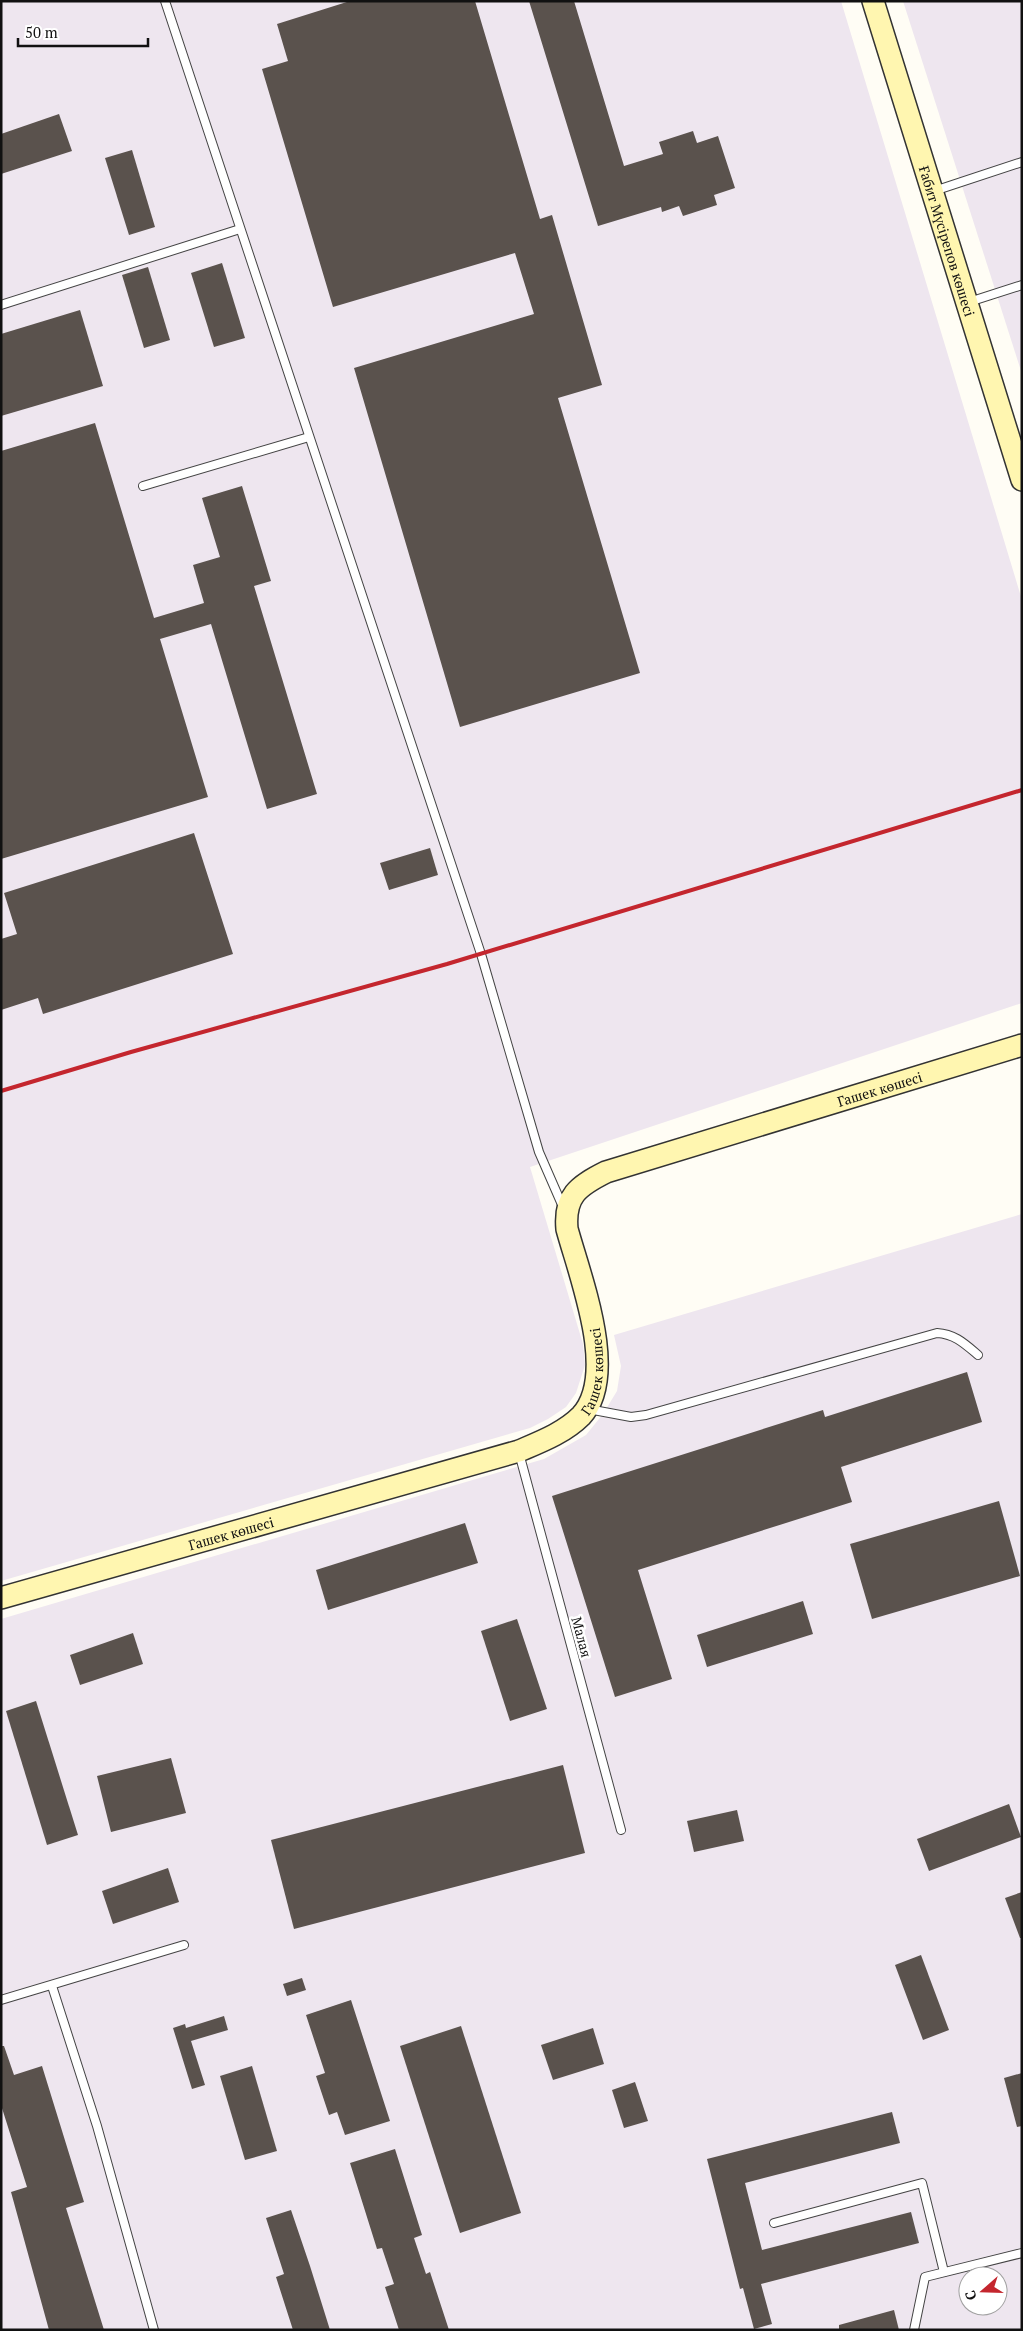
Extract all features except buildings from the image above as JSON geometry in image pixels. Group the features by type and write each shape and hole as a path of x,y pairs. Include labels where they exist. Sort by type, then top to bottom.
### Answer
{"street":[{"name":"Ғабит Мүсірепов көшесі","path":"874,1 1020,471"},
{"name":"Гашек көшесі","path":"1,1598 519,1451 547,1439 565,1428 586,1408 596,1385 598,1344 565,1211 572,1197 585,1183 606,1172 1022,1045"}],"lane":[{"path":"165,1 481,954 539,1152 565,1211"},
{"path":"932,191 1022,162"},
{"path":"1,305 240,229"},
{"path":"967,303 1022,285"},
{"path":"143,486 309,437"},
{"path":"586,1408 631,1417 646,1416 937,1333 949,1334 963,1342 978,1355"},
{"name":"Малая","path":"519,1451 621,1830"},
{"path":"1,2000 184,1945"},
{"path":"52,1986 98,2126 154,2330"},
{"path":"774,2224 922,2183 944,2272"},
{"path":"914,2330 925,2277 1022,2253"}],"shaded area":[{"path":"1,1 841,1 1022,600 1022,1003 530,1167 583,1344 585,1365 576,1393 566,1407 548,1419 530,1428 1,1581"},
{"path":"903,1 1022,1 1022,374"},
{"path":"1022,1214 1022,2330 1,2330 1,1619 544,1459 586,1435 603,1414 617,1391 621,1366 614,1335"}],"railway":[{"path":"1,1091 131,1052 447,964 1022,790"}]}
